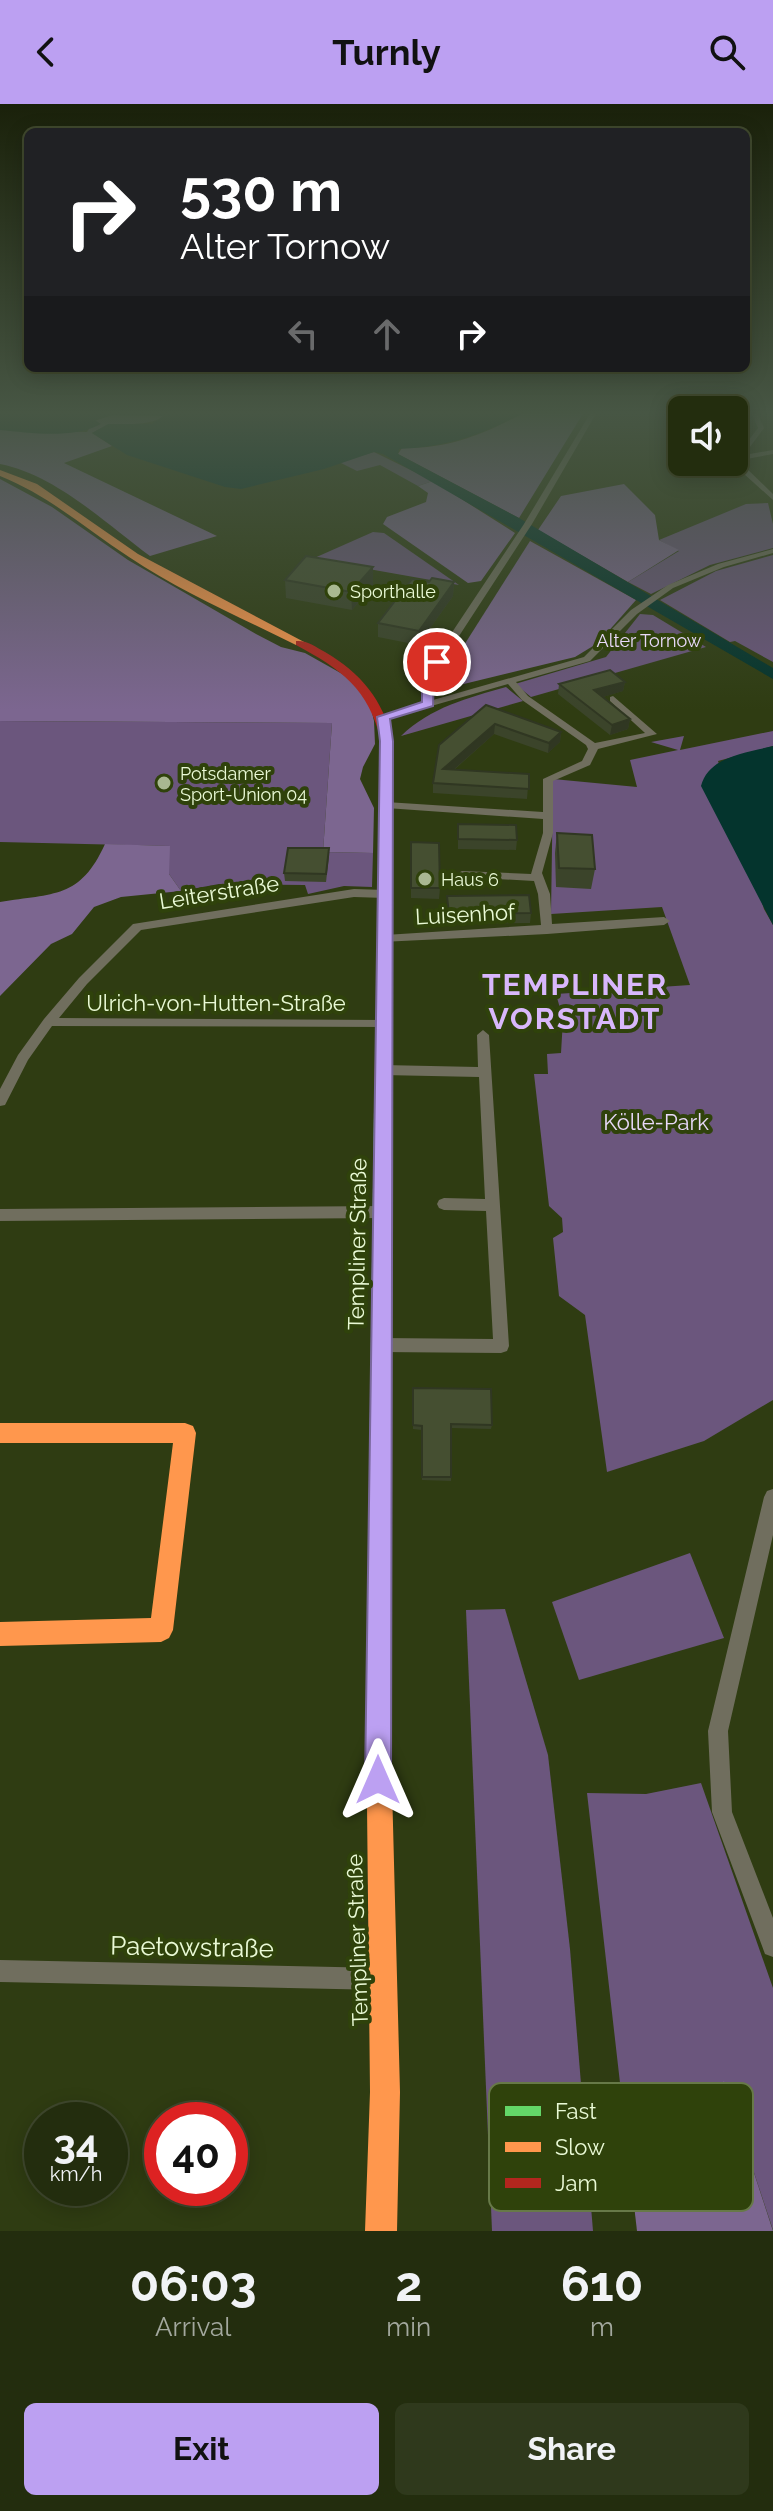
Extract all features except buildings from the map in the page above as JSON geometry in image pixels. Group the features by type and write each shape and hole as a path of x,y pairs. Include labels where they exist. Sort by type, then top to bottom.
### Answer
{"street":[{"name":"Templiner Straße","path":"70,511 134,556 197,592 329,657 368,691 383,717 387,741 378,1811 385,2092 381,2231"},
{"path":"428,704 428,676 536,511"},
{"path":"383,717 587,659 610,641 643,604 655,596 713,568 773,551"},
{"path":"510,681 525,698 592,747 652,734 613,699"},
{"name":"Luisenhof","path":"547,930 544,894 536,867 548,833 548,779 586,763 592,754 592,747"},
{"path":"386,805 548,816"},
{"name":"Luisenhof","path":"462,874 537,878"},
{"name":"Leiterstraße","path":"0,1101 23,1058 48,1022 83,981 137,927 354,893 385,894"},
{"name":"Luisenhof","path":"385,939 664,921"},
{"name":"Ulrich-von-Hutten-Straße","path":"48,1022 384,1024"},
{"path":"380,1345 501,1346 483,1035"},
{"path":"383,1070 485,1072"},
{"path":"444,1204 493,1205"},
{"path":"0,1215 382,1212"},
{"path":"0,1433 185,1433 161,1630 0,1634"},
{"path":"773,1497 718,1731 722,1812 773,1946"},
{"name":"Paetowstraße","path":"0,1971 382,1979"}],"green space":[{"name":"Alter Tornow","path":"728,511 770,511 773,524 773,548 710,565 651,594 628,582 679,551 659,540"},
{"path":"373,532 384,533 459,585 312,559"},
{"name":"Alter Tornow","path":"773,555 773,662 735,641 730,642 660,600 716,571"},
{"name":"Alter Tornow","path":"640,614 653,615 706,647 531,697 515,684 606,657"},
{"path":"506,687 523,701 401,736 437,711"},
{"name":"Potsdamer Sport-Union 04","path":"0,721 332,723 323,852 373,853 372,887 344,886 308,894 305,885 219,884 181,891 169,874 169,846 0,842"},
{"name":"Kölle-Park","path":"773,731 773,746 718,761 764,909 773,925 773,1400 704,1441 607,1472 585,1315 559,1296 553,1238 563,1232 562,1218 549,1206 534,1074 548,1074 547,1054 561,1053 563,1019 556,994 690,985 662,907 551,914 553,779 637,787 630,760 678,750 651,742 684,736 680,750"},
{"path":"690,1553 724,1638 579,1680 552,1602"},
{"path":"505,1609 548,1755 570,1949 581,2083 489,2083 489,2159 466,1610"},
{"path":"701,1783 773,1988 773,2230 753,2170 753,2083 620,2083 587,1793 646,1794"},
{"path":"491,2211 591,2211 593,2231 492,2231"}],"shaded area":[{"path":"0,511 58,511 128,560 256,634 281,647 305,653 353,680 370,704 374,721 375,744 360,779 374,808 373,853 323,852 332,723 0,721"},
{"path":"93,511 165,511 217,536 150,556"},
{"path":"402,511 481,511 515,533 481,581 468,583 383,524 387,517"},
{"path":"506,511 523,511 519,518"},
{"path":"551,511 651,511 655,515 659,540 679,550 628,582 538,530"},
{"path":"530,541 636,600 598,643 575,657 435,691"},
{"path":"105,844 170,846 169,874 181,891 121,897 94,907 72,934 51,944 0,996 0,902 50,894 75,884 96,862"},
{"path":"753,2170 773,2231 637,2231 635,2211 753,2211"}],"water":[{"path":"482,511 506,511 519,518 773,668 773,679"},
{"path":"773,746 773,925 701,786 705,776 720,762"}],"traffic: fast":[{"path":"378,1710 383,1111"}],"traffic: slow":[{"path":"70,511 134,556 197,592 300,643"},
{"path":"0,1433 185,1433 161,1630 0,1634"},
{"path":"378,1710 385,2092 381,2231"}],"traffic: jam":[{"path":"300,643 345,670 368,693 383,723 387,741 383,1111"}],"place":[{"name":"Sporthalle","path":"334,591"},
{"name":"Potsdamer Sport-Union 04","path":"164,783"},
{"name":"Haus 6","path":"425,879"}],"district":[{"name":"TEMPLINER VORSTADT","path":"575,1001"}],"route":[{"path":"378,1780 387,741 383,717 428,704 428,676 437,662"}]}
